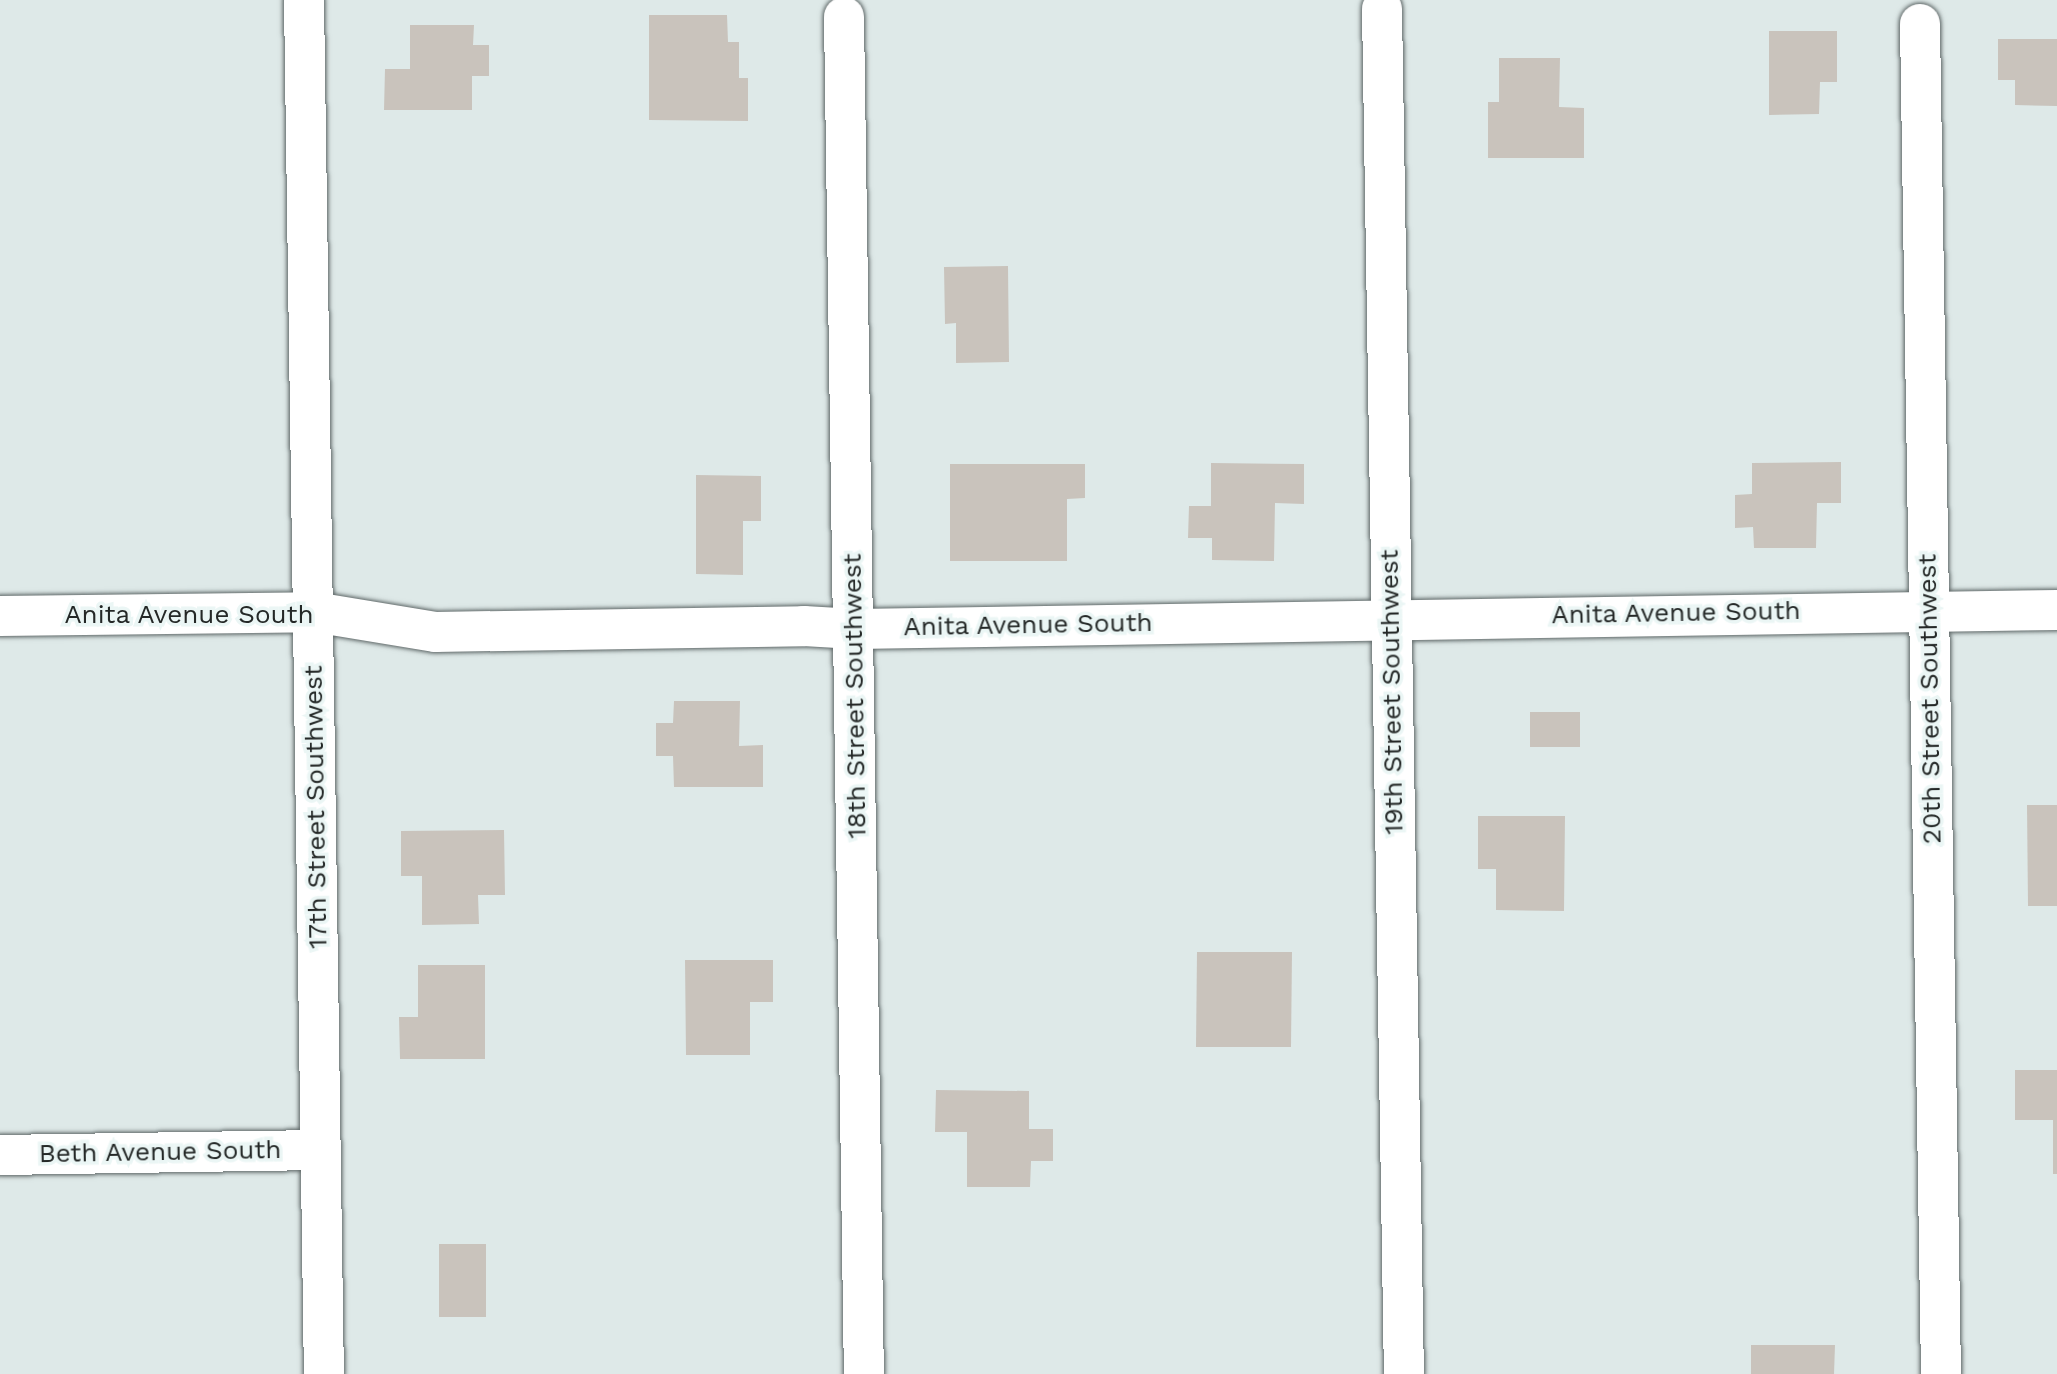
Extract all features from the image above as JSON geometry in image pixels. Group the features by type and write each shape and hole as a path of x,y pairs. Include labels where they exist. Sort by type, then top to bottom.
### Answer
{"street":[{"name":"17th Street Southwest","path":"304,0 324,1374"},
{"name":"19th Street Southwest","path":"1382,9 1404,1374"},
{"name":"18th Street Southwest","path":"844,17 864,1374"},
{"name":"20th Street Southwest","path":"1920,24 1941,1374"},
{"name":"Anita Avenue South","path":"0,616 314,612 435,632 804,626 855,629 1390,618 2057,610"},
{"name":"Beth Avenue South","path":"0,1155 321,1150"}],"building":[{"path":"649,15 727,15 728,42 739,42 739,78 748,78 748,121 649,120"},
{"path":"410,25 474,25 473,45 489,45 489,76 472,76 472,110 384,110 385,69 410,69"},
{"path":"1769,31 1837,31 1837,82 1820,82 1819,114 1769,115"},
{"path":"1998,39 2057,39 2057,106 2015,105 2015,80 1998,80"},
{"path":"1499,58 1560,58 1559,107 1584,108 1584,158 1488,158 1488,102 1499,102"},
{"path":"1008,266 1009,362 956,363 956,323 945,324 944,267"},
{"path":"1841,462 1841,503 1817,503 1816,548 1754,548 1753,527 1735,528 1735,495 1752,494 1752,463"},
{"path":"1211,463 1304,464 1304,504 1275,503 1274,561 1212,560 1212,538 1188,538 1189,506 1211,506"},
{"path":"950,464 1085,464 1085,498 1067,499 1067,561 950,561"},
{"path":"696,475 761,476 761,521 743,521 743,575 696,574"},
{"path":"674,701 740,701 739,746 763,745 763,787 674,787 673,756 656,756 656,723 673,723"},
{"path":"1530,712 1580,712 1580,747 1530,747"},
{"path":"2027,805 2057,805 2057,906 2028,906"},
{"path":"1478,816 1565,816 1564,911 1496,910 1496,869 1478,869"},
{"path":"504,830 505,895 478,895 479,924 422,925 422,876 401,876 401,831"},
{"path":"1197,952 1292,952 1291,1047 1196,1047"},
{"path":"685,960 773,960 773,1002 750,1002 750,1055 686,1055"},
{"path":"418,965 485,965 485,1059 400,1059 399,1017 418,1017"},
{"path":"2015,1070 2057,1070 2057,1174 2053,1174 2053,1120 2015,1120"},
{"path":"936,1090 1029,1091 1029,1129 1053,1129 1053,1161 1031,1161 1030,1187 967,1187 967,1132 935,1132"},
{"path":"439,1244 486,1244 486,1317 439,1317"},
{"path":"1751,1345 1835,1345 1834,1374 1751,1374"}]}
